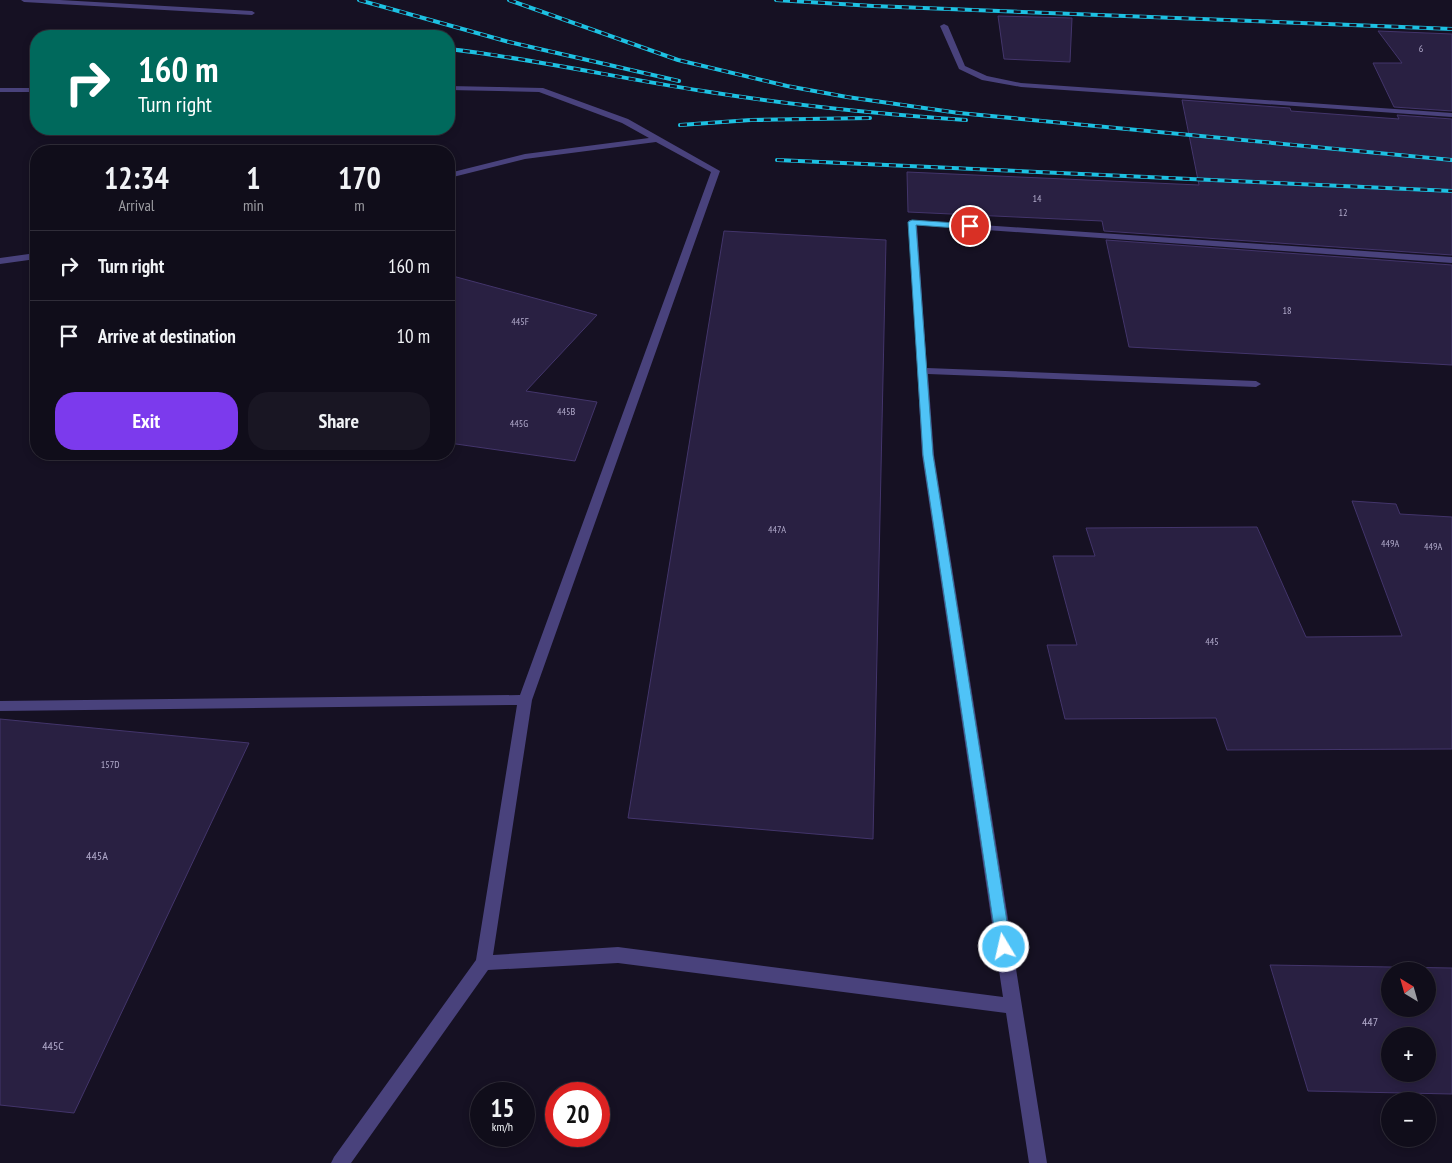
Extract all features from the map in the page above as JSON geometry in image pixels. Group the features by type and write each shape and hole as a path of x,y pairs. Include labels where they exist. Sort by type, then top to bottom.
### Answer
{"lane":[{"path":"24,0 252,12"},
{"path":"944,26 962,67 985,78 1021,86 1452,115"},
{"path":"340,1163 484,963 525,700 716,171 625,121 540,90 455,88"},
{"path":"0,90 30,90"},
{"path":"455,174 524,157 656,139"},
{"path":"1038,1163 928,455 912,222 1452,260"},
{"path":"0,261 30,257"},
{"path":"922,371 1256,384"},
{"path":"0,706 525,700"},
{"path":"484,963 618,954 1013,1006"}],"building":[{"path":"998,16 1072,18 1070,62 1004,59"},
{"path":"1378,31 1452,34 1452,111 1394,107 1373,63 1402,63"},
{"path":"1182,100 1399,119 1397,115 1452,119 1452,255 1104,231 1102,221 908,212 907,172 1199,185"},
{"path":"724,231 886,240 873,839 628,818"},
{"path":"1106,240 1452,265 1452,365 1129,347"},
{"path":"455,277 597,315 526,391 597,402 575,461 455,444"},
{"path":"1352,501 1396,504 1400,514 1452,517 1452,749 1227,750 1216,718 1065,719 1047,645 1077,645 1053,556 1095,556 1086,528 1257,527 1306,637 1402,636"},
{"path":"0,719 249,743 74,1113 0,1105"},
{"path":"1270,965 1381,967 1381,1018 1436,1018 1436,968 1452,968 1452,1094 1436,1094 1436,1092 1308,1091"}],"railway":[{"path":"359,0 509,42 679,81"},
{"path":"509,0 678,60 787,86 847,97 959,113 1452,160"},
{"path":"776,0 873,6 1452,29"},
{"path":"455,50 768,101 966,120"},
{"path":"680,125 751,120 870,118"},
{"path":"777,160 1452,191"}],"route":[{"path":"970,226 912,222 928,455 1004,947"}]}
